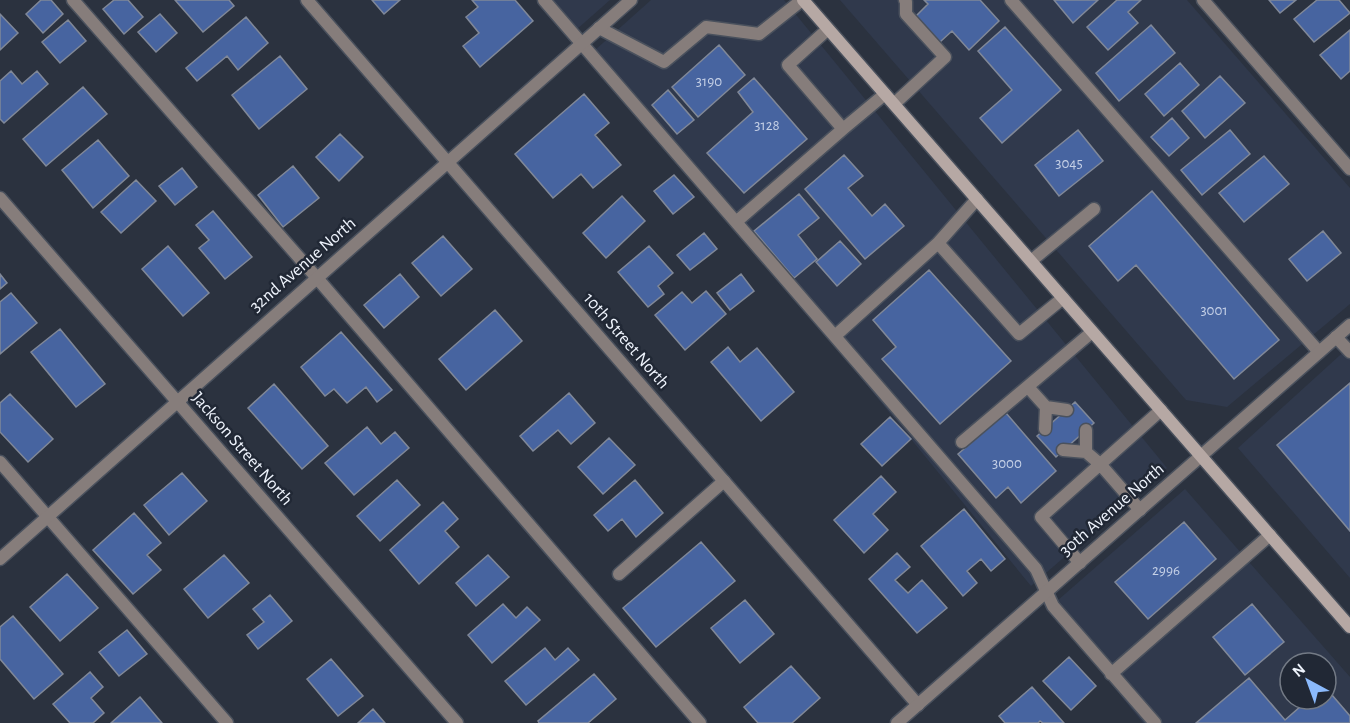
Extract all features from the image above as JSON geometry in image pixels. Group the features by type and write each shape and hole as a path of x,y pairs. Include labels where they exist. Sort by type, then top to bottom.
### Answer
{"main road":[{"path":"808,2 828,29 1350,627"}],"street":[{"path":"73,0 700,723"},
{"name":"10th Street North","path":"307,0 918,705"},
{"path":"544,0 1036,569 1053,606 1155,723"},
{"name":"32nd Avenue North","path":"0,559 631,0"},
{"path":"894,104 945,57 906,14 904,0"},
{"path":"1011,0 1319,352"},
{"path":"1203,0 1350,169"},
{"path":"599,28 664,62 706,27 759,34 808,2"},
{"path":"828,29 788,65 843,129"},
{"path":"736,222 885,94"},
{"name":"Jackson Street North","path":"0,198 458,723"},
{"path":"835,336 938,243 977,199"},
{"path":"1031,261 1094,208"},
{"path":"938,243 1019,334 1063,298"},
{"name":"30th Avenue North","path":"897,723 1350,325"},
{"path":"962,442 1092,332"},
{"path":"1336,337 1350,352"},
{"path":"1028,387 1046,407 1067,410"},
{"path":"1045,429 1046,407"},
{"path":"1080,563 1041,517 1161,410"},
{"path":"1086,430 1086,452"},
{"path":"1063,450 1086,452 1100,464 1140,510"},
{"path":"0,462 227,723"},
{"path":"619,574 723,481"},
{"path":"1111,674 1270,535"}],"shaded area":[{"path":"551,0 610,0 576,30"},
{"path":"651,0 784,0 1167,468 1031,586 594,51"},
{"path":"840,0 1187,0 1350,188 1350,304 1227,407 1186,400"},
{"path":"1350,346 1350,578 1238,448"},
{"path":"1185,489 1327,651 1278,651 1278,711 1338,711 1338,663 1350,677 1350,723 1143,723 1049,608"}],"building":[{"path":"41,0 51,0 63,14 43,33 26,14"},
{"path":"114,0 128,0 143,17 124,34 103,9"},
{"path":"175,0 229,0 234,6 203,32"},
{"path":"372,0 400,0 384,14"},
{"path":"472,0 515,0 533,21 480,67 463,46 479,33 466,17 478,7"},
{"path":"924,0 980,0 999,21 969,50 952,31 940,42 916,16 928,4"},
{"path":"1054,0 1098,0 1073,23"},
{"path":"1117,0 1141,0 1128,12 1138,23 1108,50 1087,27"},
{"path":"1269,0 1296,0 1280,13"},
{"path":"1317,0 1339,0 1350,13 1314,42 1294,19"},
{"path":"0,14 18,33 0,50"},
{"path":"160,14 177,33 156,52 138,32"},
{"path":"246,17 268,43 238,70 227,56 197,81 186,68"},
{"path":"68,20 86,41 60,63 42,42"},
{"path":"1151,25 1175,53 1119,101 1096,73"},
{"path":"1005,27 1061,90 1002,143 980,118 1012,90 978,51"},
{"path":"1350,30 1350,71 1341,79 1320,55"},
{"path":"719,45 745,75 698,117 672,87"},
{"path":"280,56 307,89 259,129 232,95"},
{"path":"1180,63 1199,85 1164,116 1145,94"},
{"path":"11,71 22,84 37,71 48,84 4,123 0,119 0,81"},
{"path":"1220,76 1245,103 1205,138 1182,111"},
{"path":"754,78 807,139 744,193 707,153 753,112 738,92"},
{"path":"83,87 107,114 46,166 23,139"},
{"path":"668,90 694,120 677,134 652,105"},
{"path":"584,94 609,123 595,135 621,165 593,188 581,174 553,198 515,154"},
{"path":"1172,118 1189,138 1169,156 1151,137"},
{"path":"1078,130 1103,161 1059,196 1035,165"},
{"path":"1230,130 1250,154 1202,195 1181,170"},
{"path":"340,134 363,157 339,181 316,157"},
{"path":"98,140 129,176 93,208 62,170"},
{"path":"844,155 863,176 848,188 872,216 885,204 904,226 865,259 805,189"},
{"path":"1264,156 1289,184 1244,222 1219,193"},
{"path":"293,166 319,198 283,227 258,195"},
{"path":"182,168 197,187 175,205 159,186"},
{"path":"674,175 694,197 673,214 654,191"},
{"path":"136,180 156,201 121,233 101,212"},
{"path":"1152,191 1279,340 1234,379 1136,265 1118,281 1089,246"},
{"path":"799,194 819,218 798,235 817,259 794,278 754,231"},
{"path":"622,196 645,221 606,258 583,233"},
{"path":"213,211 252,257 225,279 199,248 209,240 196,225"},
{"path":"1323,231 1341,253 1307,281 1289,259"},
{"path":"704,233 717,249 690,270 677,255"},
{"path":"443,236 472,269 441,296 412,263"},
{"path":"840,241 861,264 837,286 816,262"},
{"path":"168,246 209,293 183,316 142,269"},
{"path":"649,246 673,273 658,286 664,294 648,307 618,272"},
{"path":"929,270 1011,361 940,424 882,359 896,347 873,320"},
{"path":"0,274 7,283 0,289"},
{"path":"400,274 419,297 384,328 364,305"},
{"path":"741,274 754,291 730,310 717,293"},
{"path":"706,291 726,314 685,350 655,315 682,292 692,303"},
{"path":"11,293 37,323 0,354 0,302"},
{"path":"495,310 522,341 466,390 439,359"},
{"path":"60,329 105,384 76,407 31,352"},
{"path":"341,332 392,390 377,402 366,387 347,403 334,389 325,396 301,367"},
{"path":"728,347 740,362 757,348 794,392 761,421 711,362"},
{"path":"1350,383 1350,531 1277,445"},
{"path":"274,384 328,446 302,469 248,408"},
{"path":"569,393 595,423 571,444 558,430 533,451 520,436"},
{"path":"10,394 53,439 28,462 0,432 0,403"},
{"path":"1075,402 1094,423 1056,457 1037,436"},
{"path":"1006,413 1056,471 1021,503 1008,487 996,498 958,454"},
{"path":"890,417 911,439 882,466 861,444"},
{"path":"367,427 381,444 395,432 409,448 354,495 325,463"},
{"path":"609,438 635,465 603,494 578,467"},
{"path":"182,473 207,501 169,535 144,505"},
{"path":"881,476 896,492 873,514 888,530 864,553 834,520"},
{"path":"397,480 420,505 380,541 357,516"},
{"path":"635,480 663,513 636,537 622,519 608,531 594,515"},
{"path":"443,502 458,519 445,531 459,547 419,584 390,550"},
{"path":"964,509 1005,559 991,571 981,559 967,571 977,583 963,596 921,546"},
{"path":"134,513 161,543 147,555 161,570 133,594 93,550"},
{"path":"1184,522 1216,559 1148,619 1115,582"},
{"path":"701,542 735,581 656,647 623,608"},
{"path":"897,553 910,567 895,580 908,593 922,580 947,608 917,633 869,579"},
{"path":"224,555 249,583 208,618 184,589"},
{"path":"488,555 509,577 476,606 456,583"},
{"path":"67,574 98,608 60,641 30,607"},
{"path":"270,595 292,621 258,649 247,635 264,622 253,609"},
{"path":"745,600 774,634 740,663 711,628"},
{"path":"503,604 516,618 527,607 540,620 492,663 468,635"},
{"path":"1252,604 1284,642 1245,675 1213,637"},
{"path":"13,616 63,674 34,699 0,659 0,627"},
{"path":"127,630 147,654 119,676 99,652"},
{"path":"545,648 555,660 568,648 579,660 526,705 505,681"},
{"path":"1069,657 1096,686 1071,710 1043,681"},
{"path":"331,659 363,696 338,716 307,679"},
{"path":"791,666 820,698 792,723 758,723 744,707"},
{"path":"90,672 103,687 91,698 104,713 93,723 70,723 53,704"},
{"path":"594,674 616,699 588,723 539,723 538,721"},
{"path":"1249,678 1285,720 1295,711 1338,711 1338,702 1350,716 1350,723 1196,723"},
{"path":"1032,687 1064,723 1040,721 1038,723 1005,723 999,716"},
{"path":"140,697 162,723 111,723"},
{"path":"373,709 385,723 358,723"}]}
